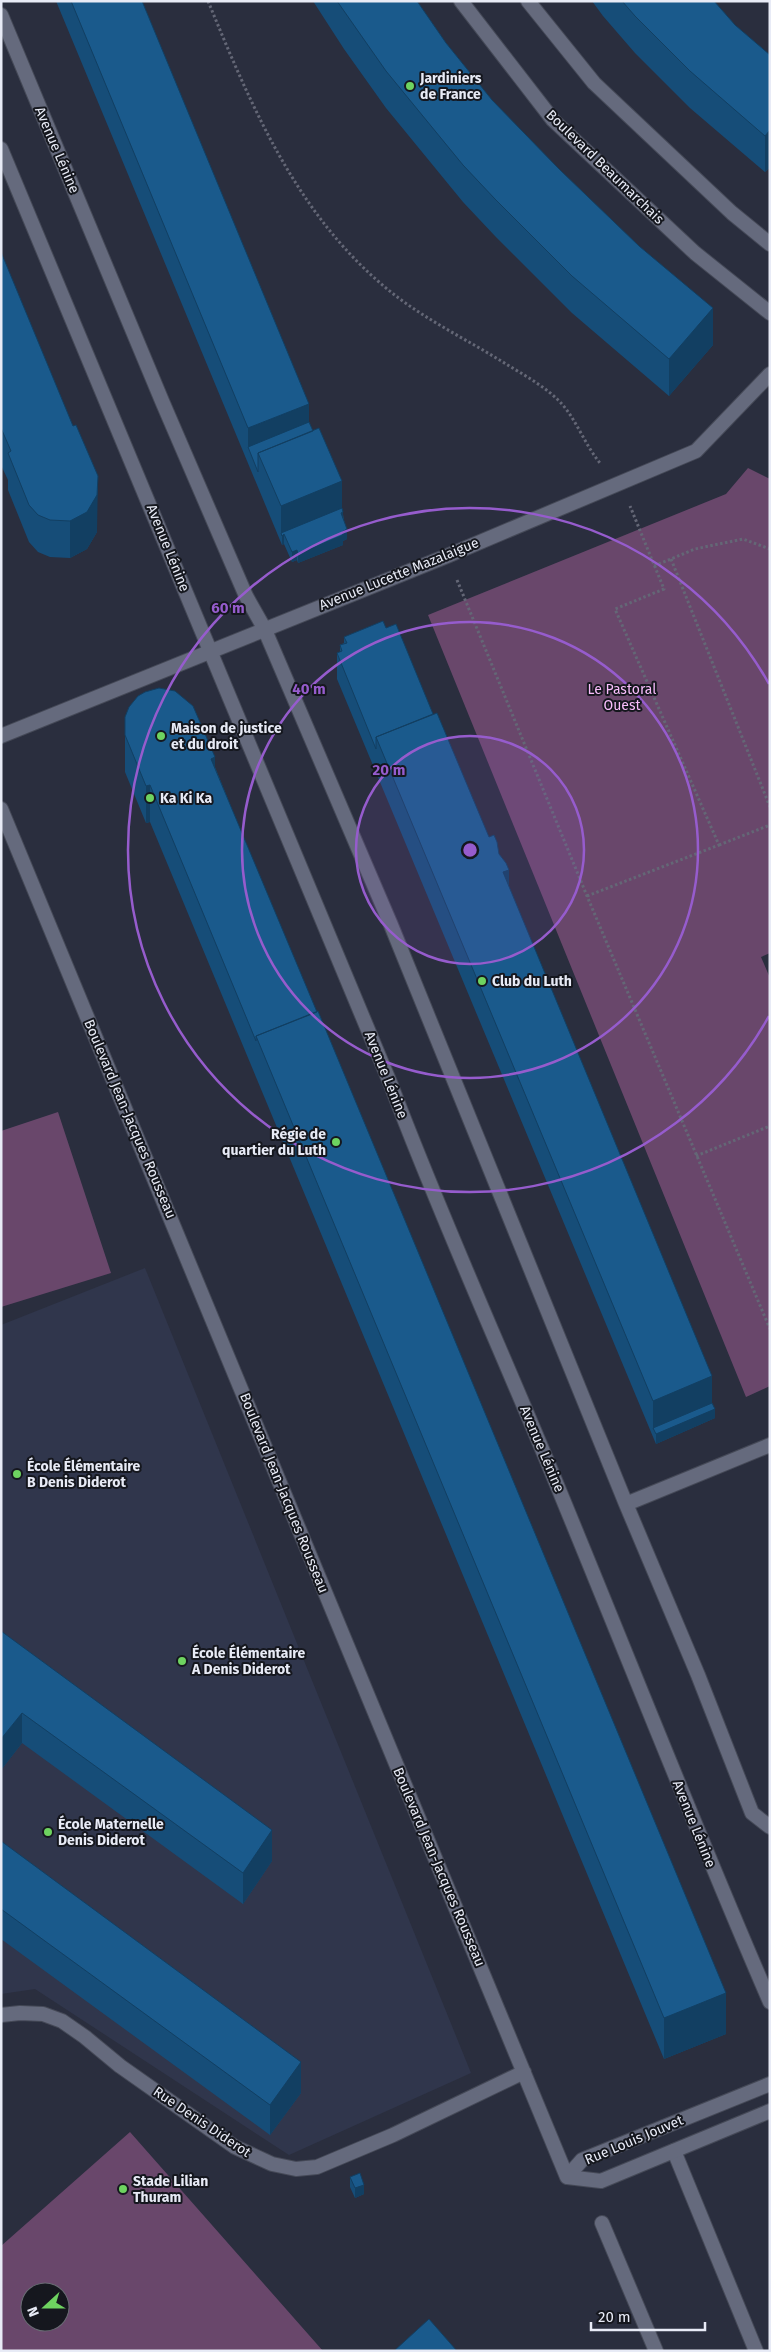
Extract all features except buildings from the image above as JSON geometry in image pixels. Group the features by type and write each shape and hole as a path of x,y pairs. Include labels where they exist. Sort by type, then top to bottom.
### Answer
{"street":[{"name":"Boulevard Beaumarchais","path":"461,1 552,120 695,253 770,313"},
{"path":"528,1 594,83 732,213 770,244"},
{"name":"Avenue Lénine","path":"1,15 188,463 246,596 264,628 391,925 626,1504 698,1675 752,1813 770,1827"},
{"name":"Avenue Lénine","path":"1,149 390,1085 426,1178 557,1485 713,1869 770,2002"},
{"name":"Avenue Lucette Mazalaigue","path":"1,736 210,652 264,628 447,556 696,451 770,374"},
{"name":"Boulevard Jean-Jacques Rousseau","path":"1,809 524,2072 566,2178"},
{"path":"626,1504 770,1445"},
{"name":"Rue Denis Diderot","path":"1,2015 20,2013 43,2014 62,2021 120,2066 235,2147 250,2156 272,2164 296,2169 317,2166 384,2138 524,2072"},
{"name":"Rue Louis Jouvet","path":"566,2178 582,2160 770,2084"},
{"name":"Rue Louis Jouvet","path":"566,2178 601,2181 770,2111"},
{"path":"674,2151 756,2351"},
{"path":"602,2223 656,2351"}],"path":[{"path":"208,1 256,111 283,162 305,198 348,253 401,301 528,377 562,403 588,448 620,483 664,589 615,609 719,845"},
{"path":"654,566 695,548 742,539 770,549"},
{"path":"447,556 587,896 770,1329"},
{"path":"671,559 770,807"},
{"path":"587,896 770,825"},
{"path":"696,1156 770,1126"}],"shaded area":[{"path":"145,1268 471,2073 289,2155 35,1989 1,1994 1,1325"}],"green space":[{"name":"Le Pastoral Ouest","path":"748,468 770,479 770,953 761,957 770,978 770,1386 746,1397 428,615 726,494"},
{"path":"58,1112 111,1273 1,1307 1,1131"},
{"name":"Stade Lilian Thuram","path":"130,2132 323,2351 1,2351 1,2246"}],"place":[{"name":"Jardiniers de France","path":"410,86"},
{"name":"Maison de justice et du droit","path":"161,736"},
{"name":"Ka Ki Ka","path":"150,798"},
{"name":"Club du Luth","path":"482,981"},
{"name":"Régie de quartier du Luth","path":"336,1142"},
{"name":"École Élémentaire B Denis Diderot","path":"17,1474"},
{"name":"École Élémentaire A Denis Diderot","path":"182,1661"},
{"name":"École Maternelle Denis Diderot","path":"48,1832"},
{"name":"Stade Lilian Thuram","path":"123,2189"}]}
